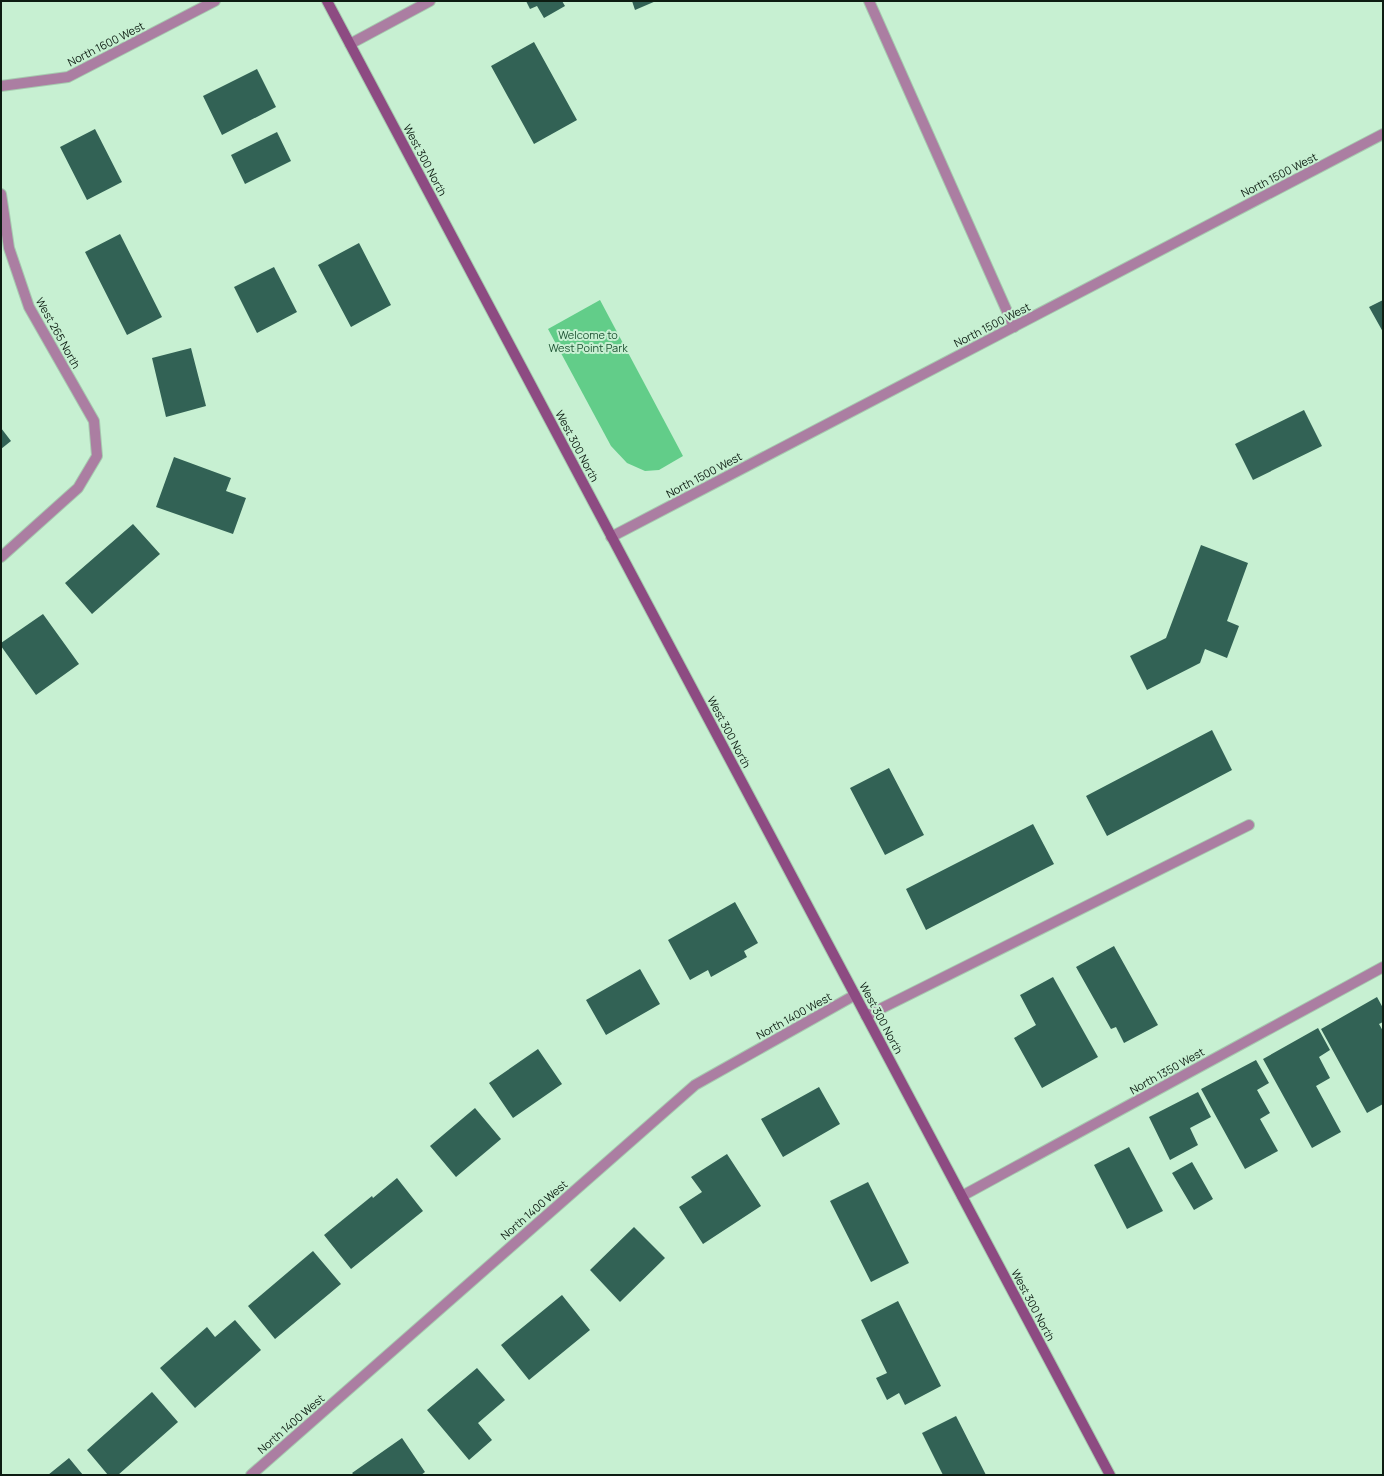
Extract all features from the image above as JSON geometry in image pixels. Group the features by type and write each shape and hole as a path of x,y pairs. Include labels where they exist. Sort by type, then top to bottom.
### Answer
{"main road":[{"name":"West 300 North","path":"327,1 1110,1475"}],"street":[{"name":"North 1600 West","path":"1,86 68,77 214,1"},
{"path":"350,44 430,1"},
{"path":"869,1 1014,326"},
{"name":"North 1500 West","path":"611,537 1383,134"},
{"name":"West 265 North","path":"1,194 8,248 29,307 94,421 97,456 78,488 1,557"},
{"path":"866,1016 1249,825"},
{"name":"North 1350 West","path":"962,1196 1383,966"},
{"name":"North 1400 West","path":"251,1475 695,1085 855,995"}],"green space":[{"name":"Welcome to West Point Park","path":"600,300 683,456 659,470 645,471 627,463 611,446 548,329"}],"building":[{"path":"526,1 562,1 565,6 544,18 537,6 530,9"},
{"path":"632,1 656,1 635,10"},
{"path":"534,42 577,120 534,144 491,66"},
{"path":"257,69 276,107 222,135 203,96"},
{"path":"95,129 122,182 87,200 60,147"},
{"path":"277,132 291,161 245,184 231,155"},
{"path":"120,234 162,317 127,335 85,252"},
{"path":"359,243 391,305 351,327 318,265"},
{"path":"274,267 297,312 257,333 234,287"},
{"path":"1383,300 1383,332 1369,307"},
{"path":"191,348 206,406 166,417 152,358"},
{"path":"1304,410 1322,446 1253,480 1235,444"},
{"path":"1,428 11,441 1,449"},
{"path":"174,457 231,478 226,491 246,498 233,534 156,507"},
{"path":"133,524 160,554 92,614 65,583"},
{"path":"1201,545 1248,563 1227,621 1239,626 1227,658 1205,649 1200,663 1147,690 1130,656 1166,638"},
{"path":"43,614 79,664 36,695 1,646 1,643"},
{"path":"1212,730 1232,770 1107,836 1086,796"},
{"path":"889,768 924,835 885,855 850,788"},
{"path":"1033,824 1054,864 926,930 906,889"},
{"path":"735,902 758,943 744,951 747,957 711,977 708,970 690,980 668,940"},
{"path":"1114,946 1158,1025 1124,1043 1116,1027 1111,1029 1076,967"},
{"path":"640,969 660,1004 606,1035 586,1000"},
{"path":"1053,977 1098,1057 1042,1088 1014,1038 1036,1025 1020,995"},
{"path":"1377,997 1383,1008 1383,1022 1379,1024 1383,1031 1383,1104 1367,1113 1321,1029"},
{"path":"1318,1028 1330,1050 1319,1057 1330,1078 1316,1086 1341,1132 1312,1148 1263,1059"},
{"path":"538,1049 562,1084 513,1118 489,1083"},
{"path":"1256,1060 1269,1083 1257,1090 1270,1113 1260,1119 1278,1151 1245,1169 1201,1089"},
{"path":"819,1087 840,1124 783,1157 761,1119"},
{"path":"1198,1092 1211,1117 1190,1128 1198,1145 1170,1160 1149,1117"},
{"path":"475,1108 501,1139 456,1177 430,1146"},
{"path":"1129,1147 1163,1211 1127,1229 1094,1165"},
{"path":"727,1154 761,1206 703,1244 679,1207 702,1192 691,1177"},
{"path":"1192,1162 1213,1199 1194,1210 1172,1173"},
{"path":"397,1178 423,1211 351,1269 324,1235"},
{"path":"868,1182 909,1263 871,1282 830,1201"},
{"path":"634,1227 665,1258 620,1302 590,1270"},
{"path":"313,1251 341,1284 275,1339 248,1306"},
{"path":"562,1295 590,1330 529,1380 501,1345"},
{"path":"898,1301 941,1386 905,1405 899,1393 887,1400 876,1378 887,1373 861,1320"},
{"path":"235,1320 261,1350 195,1408 160,1368 207,1327 215,1337"},
{"path":"477,1368 505,1400 478,1423 492,1440 469,1460 427,1410"},
{"path":"152,1392 178,1422 118,1475 108,1475 87,1450"},
{"path":"956,1416 986,1475 943,1475 922,1433"},
{"path":"402,1438 425,1472 421,1475 354,1475 352,1473"},
{"path":"69,1458 83,1475 48,1475"}]}
